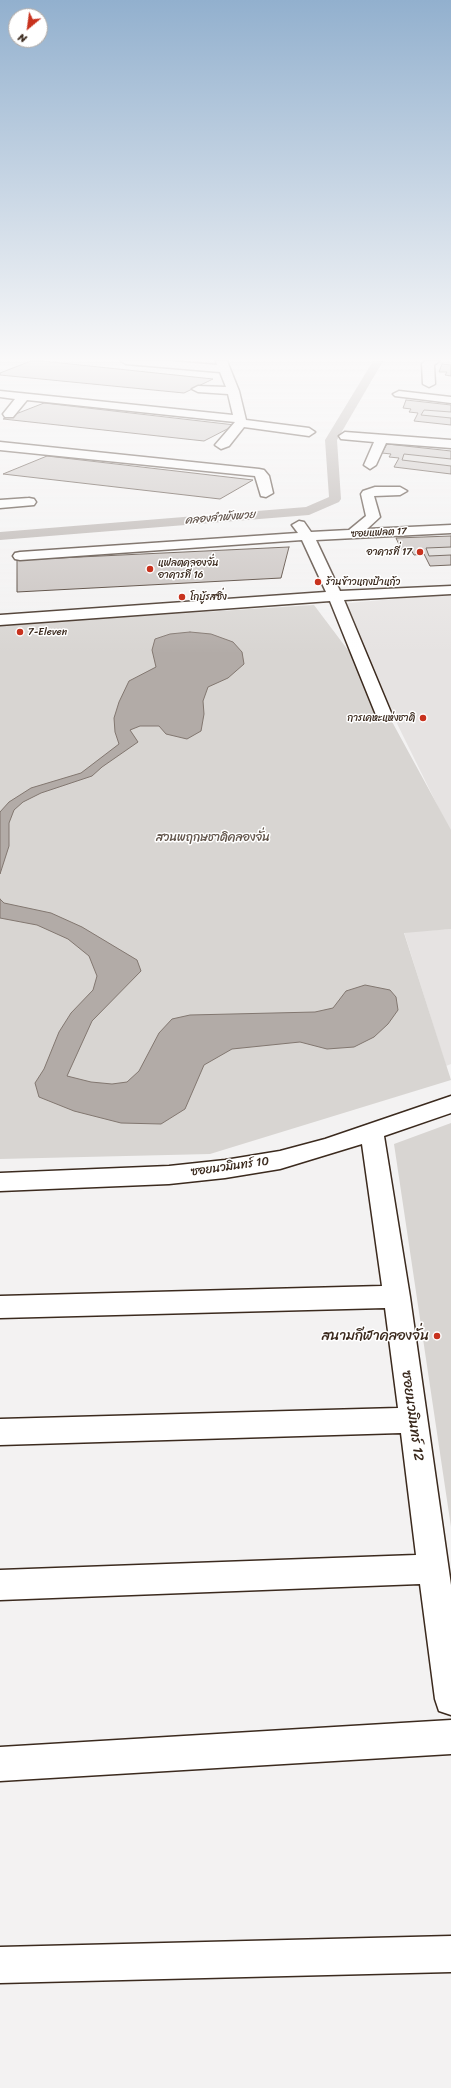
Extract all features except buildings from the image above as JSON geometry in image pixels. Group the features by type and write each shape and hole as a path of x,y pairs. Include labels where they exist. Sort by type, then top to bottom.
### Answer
{"street":[{"path":"115,458 258,474 263,476 266,493"},
{"path":"370,465 373,458"},
{"path":"352,534 373,517 367,496 368,494 375,491 400,491"},
{"path":"0,504 29,502"},
{"path":"299,524 307,536 335,596 384,715"},
{"name":"ซอยแฟลต 17","path":"20,556 307,536 451,529"},
{"path":"0,620 335,596 451,590"},
{"name":"ซอยนวมินทร์ 10","path":"0,1182 169,1174 225,1169 280,1160 372,1133 451,1104"},
{"name":"ซอยนวมินทร์ 12","path":"372,1133 397,1297 451,1699"},
{"path":"0,1307 397,1297"},
{"path":"0,1432 413,1420"},
{"path":"0,1585 434,1569"},
{"path":"0,1764 451,1737"},
{"path":"0,1965 451,1954"}],"shaded area":[{"name":"การเคหะแห่งชาติ","path":"451,594 451,833 338,604"},
{"path":"190,632 211,634 233,642 242,652 244,664 228,678 208,687 203,701 204,714 201,731 187,739 166,734 159,726 140,726 130,730 138,742 102,767 92,776 41,793 23,802 14,810 9,823 9,846 0,874 0,812 9,802 31,788 81,773 119,744 115,732 114,718 119,702 129,681 156,667 152,650 155,639 170,634"},
{"path":"0,899 4,903 51,913 82,927 137,960 141,971 92,1021 67,1076 91,1082 112,1084 127,1082 139,1071 159,1033 172,1019 190,1015 315,1012 333,1008 346,991 365,985 390,990 396,997 398,1010 388,1024 374,1037 354,1047 327,1049 300,1042 232,1049 204,1065 185,1109 161,1124 121,1123 74,1111 39,1097 35,1083 44,1069 59,1032 71,1013 93,990 97,976 89,956 68,939 37,925 0,918"},
{"path":"451,929 451,1064 446,1066 404,932"}],"green space":[{"path":"403,458 451,459 451,466 402,460"},
{"path":"451,547 451,555 429,556 426,548"},
{"name":"สวนพฤกษชาติคลองจั่น","path":"314,605 366,674 451,830 451,929 404,933 451,1080 210,1154 0,1159 0,625"},
{"name":"สนามกีฬาคลองจั่น","path":"451,1123 451,1527 394,1144"}],"waterway":[{"name":"คลองลำพังพวย","path":"0,536 309,511 335,499 332,458"}],"place":[{"name":"อาคารที่ 17","path":"420,552"},
{"name":"แฟลตคลองจั่น อาคารที่ 16","path":"150,569"},
{"name":"ร้านข้าวแกงป้าแก้ว","path":"318,582"},
{"name":"โกบู้รสซิ่ง","path":"182,597"},
{"name":"7-Eleven","path":"20,632"},
{"name":"การเคหะแห่งชาติ","path":"423,718"},
{"name":"สนามกีฬาคลองจั่น","path":"437,1336"}]}
